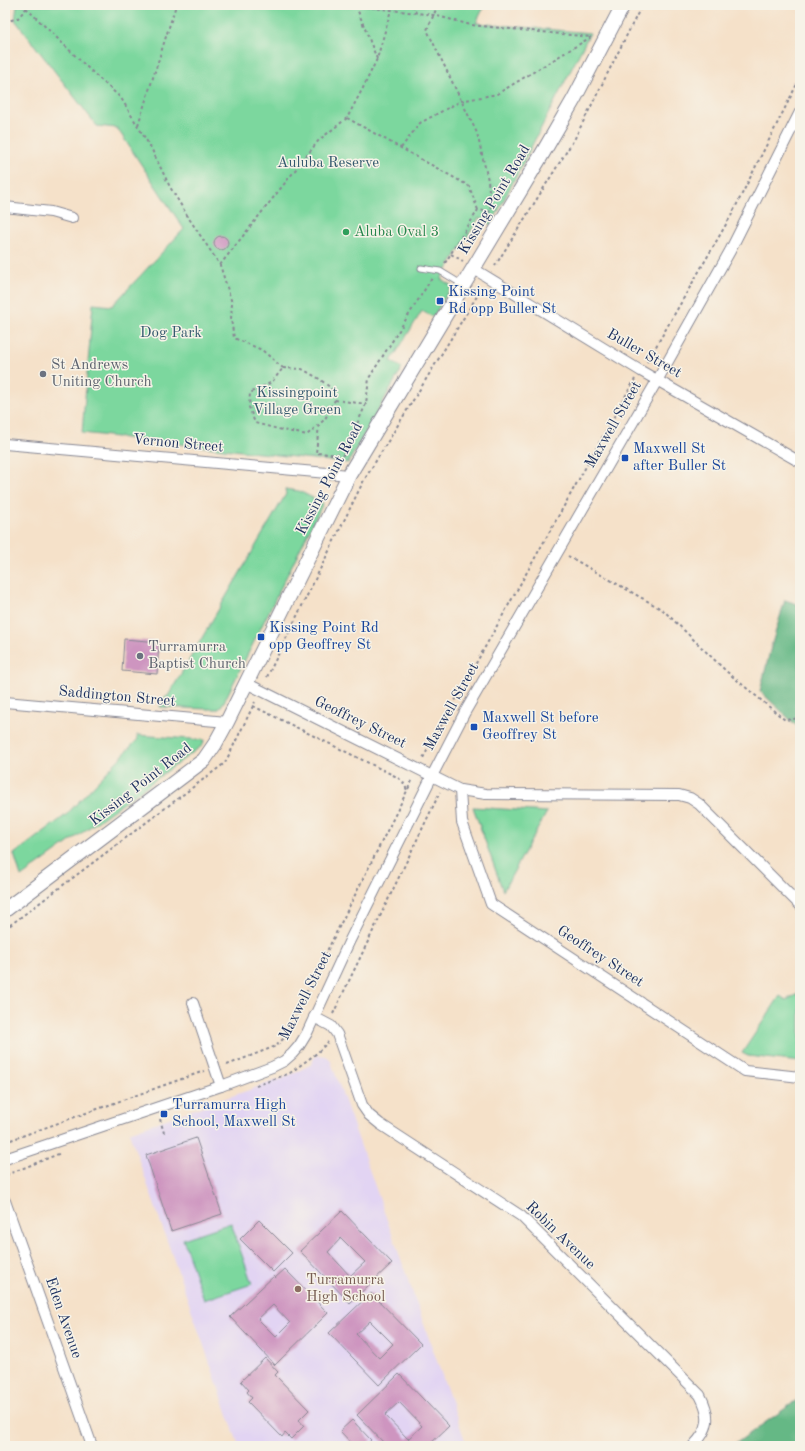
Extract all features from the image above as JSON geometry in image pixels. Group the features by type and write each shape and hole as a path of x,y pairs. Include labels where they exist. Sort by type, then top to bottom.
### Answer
{"street":[{"name":"Kissing Point Road","path":"5,910 204,760 215,744 349,475 464,286 470,267 574,99 623,5"},
{"name":"Maxwell Street","path":"5,1159 221,1086 272,1067 284,1061 299,1046 350,940 465,712 658,379 730,251 800,112"},
{"path":"5,207 51,212 72,218"},
{"name":"Buller Street","path":"470,267 641,371 658,379 800,462"},
{"name":"Vernon Street","path":"5,444 349,475"},
{"name":"Geoffrey Street","path":"246,683 460,790 486,794 679,795 690,798 699,804 800,905"},
{"name":"Saddington Street","path":"5,702 227,722"},
{"name":"Geoffrey Street","path":"460,790 462,822 491,904 744,1071 800,1077"},
{"path":"193,1003 221,1086"},
{"name":"Robin Avenue","path":"314,1017 331,1026 337,1034 362,1105 369,1116 521,1216 700,1395 706,1407 708,1418 702,1438 692,1446"},
{"name":"Eden Avenue","path":"5,1201 92,1446"}],"lane":[{"path":"421,268 440,271 464,286"}],"path":[{"path":"5,22 18,18 29,5"},
{"path":"138,125 176,5"},
{"path":"348,5 434,15 471,25 591,37 497,94 461,101 420,123 401,148"},
{"path":"413,5 416,13"},
{"path":"438,5 427,30 457,89 461,101 477,133 488,180 491,212 478,210"},
{"path":"495,266 575,138 642,5"},
{"path":"356,6 377,59"},
{"path":"26,8 121,98 151,148 170,188 220,264 232,303 231,319 234,338 262,350 283,368 302,369 318,378 331,388 336,400"},
{"path":"220,264 319,140 347,118 377,59 391,10"},
{"path":"646,364 732,214 800,78"},
{"path":"347,118 469,186 478,210"},
{"path":"319,425 316,453 343,456 366,404 370,378 431,279 440,271 478,210"},
{"path":"451,253 470,267"},
{"path":"267,677 363,482 482,288"},
{"path":"283,368 272,382 250,393 248,407 255,423 307,435 325,419 336,400"},
{"path":"422,758 636,378"},
{"path":"336,400 366,404"},
{"path":"559,550 663,610 726,671 785,720 800,718"},
{"path":"253,706 397,777 403,782 407,791"},
{"path":"227,1065 276,1046 284,1038 414,779"},
{"path":"333,1014 440,792"},
{"path":"356,892 363,895"},
{"path":"5,1142 206,1071"},
{"path":"160,1119 164,1132"}],"shaded area":[{"name":"Turramurra High School","path":"318,1055 326,1056 330,1059 467,1446 239,1446 129,1132 286,1077 312,1064 314,1058"}],"green space":[{"name":"Auluba Reserve","path":"17,5 485,5 476,23 590,33 491,225 479,218 441,279 452,286 433,317 422,311 391,361 402,368 348,463 82,433 93,304 112,306 184,229 117,128 97,126 15,20"},
{"path":"285,489 299,491 323,503 225,700 219,709 160,707 162,699 168,696 286,494"},
{"path":"785,600 800,605 800,729 760,691"},
{"path":"137,735 204,740 203,745 21,877 14,854 66,815 138,739"},
{"path":"473,807 547,812 503,891"},
{"path":"800,993 800,1062 748,1056 742,1053 780,996 786,1000"},
{"path":"231,1223 252,1284 204,1300 183,1239"},
{"path":"800,1398 800,1446 732,1446"}],"building":[{"path":"218,236 224,236 228,240 228,246 224,250 218,250 214,246 214,240"},
{"name":"Turramurra Baptist Church","path":"124,639 159,642 157,674 122,671"},
{"path":"196,1138 222,1214 171,1231 146,1155"},
{"path":"342,1211 392,1263 350,1303 300,1251","holes":["341,1238 365,1262 350,1276 328,1252"]},
{"path":"259,1220 292,1253 273,1272 240,1239"},
{"path":"285,1269 328,1313 275,1365 230,1317 274,1276 275,1278","holes":["273,1305 290,1323 276,1337 258,1319"]},
{"path":"371,1293 421,1344 379,1385 329,1333","holes":["370,1321 393,1344 379,1358 356,1334"]},
{"path":"265,1358 278,1372 275,1375 309,1410 299,1420 304,1426 291,1439 285,1433 282,1437 248,1402 252,1398 247,1392 249,1390 241,1381"},
{"path":"399,1374 449,1426 428,1446 387,1446 357,1415","holes":["399,1402 422,1426 408,1439 385,1415"]},
{"path":"352,1420 371,1440 365,1446 354,1446 340,1431"}],"place":[{"name":"Aluba Oval 3","path":"346,232"},
{"name":"Kissing Point Rd opp Buller St","path":"440,301"},
{"name":"St Andrews Uniting Church","path":"43,374"},
{"name":"Maxwell St after Buller St","path":"625,458"},
{"name":"Kissing Point Rd opp Geoffrey St","path":"261,637"},
{"name":"Turramurra Baptist Church","path":"140,656"},
{"name":"Maxwell St before Geoffrey St","path":"474,727"},
{"name":"Turramurra High School, Maxwell St","path":"164,1114"},
{"name":"Turramurra High School","path":"298,1289"}],"park label":[{"name":"Dog Park","path":"171,333"},
{"name":"Kissingpoint Village Green","path":"297,402"}]}
